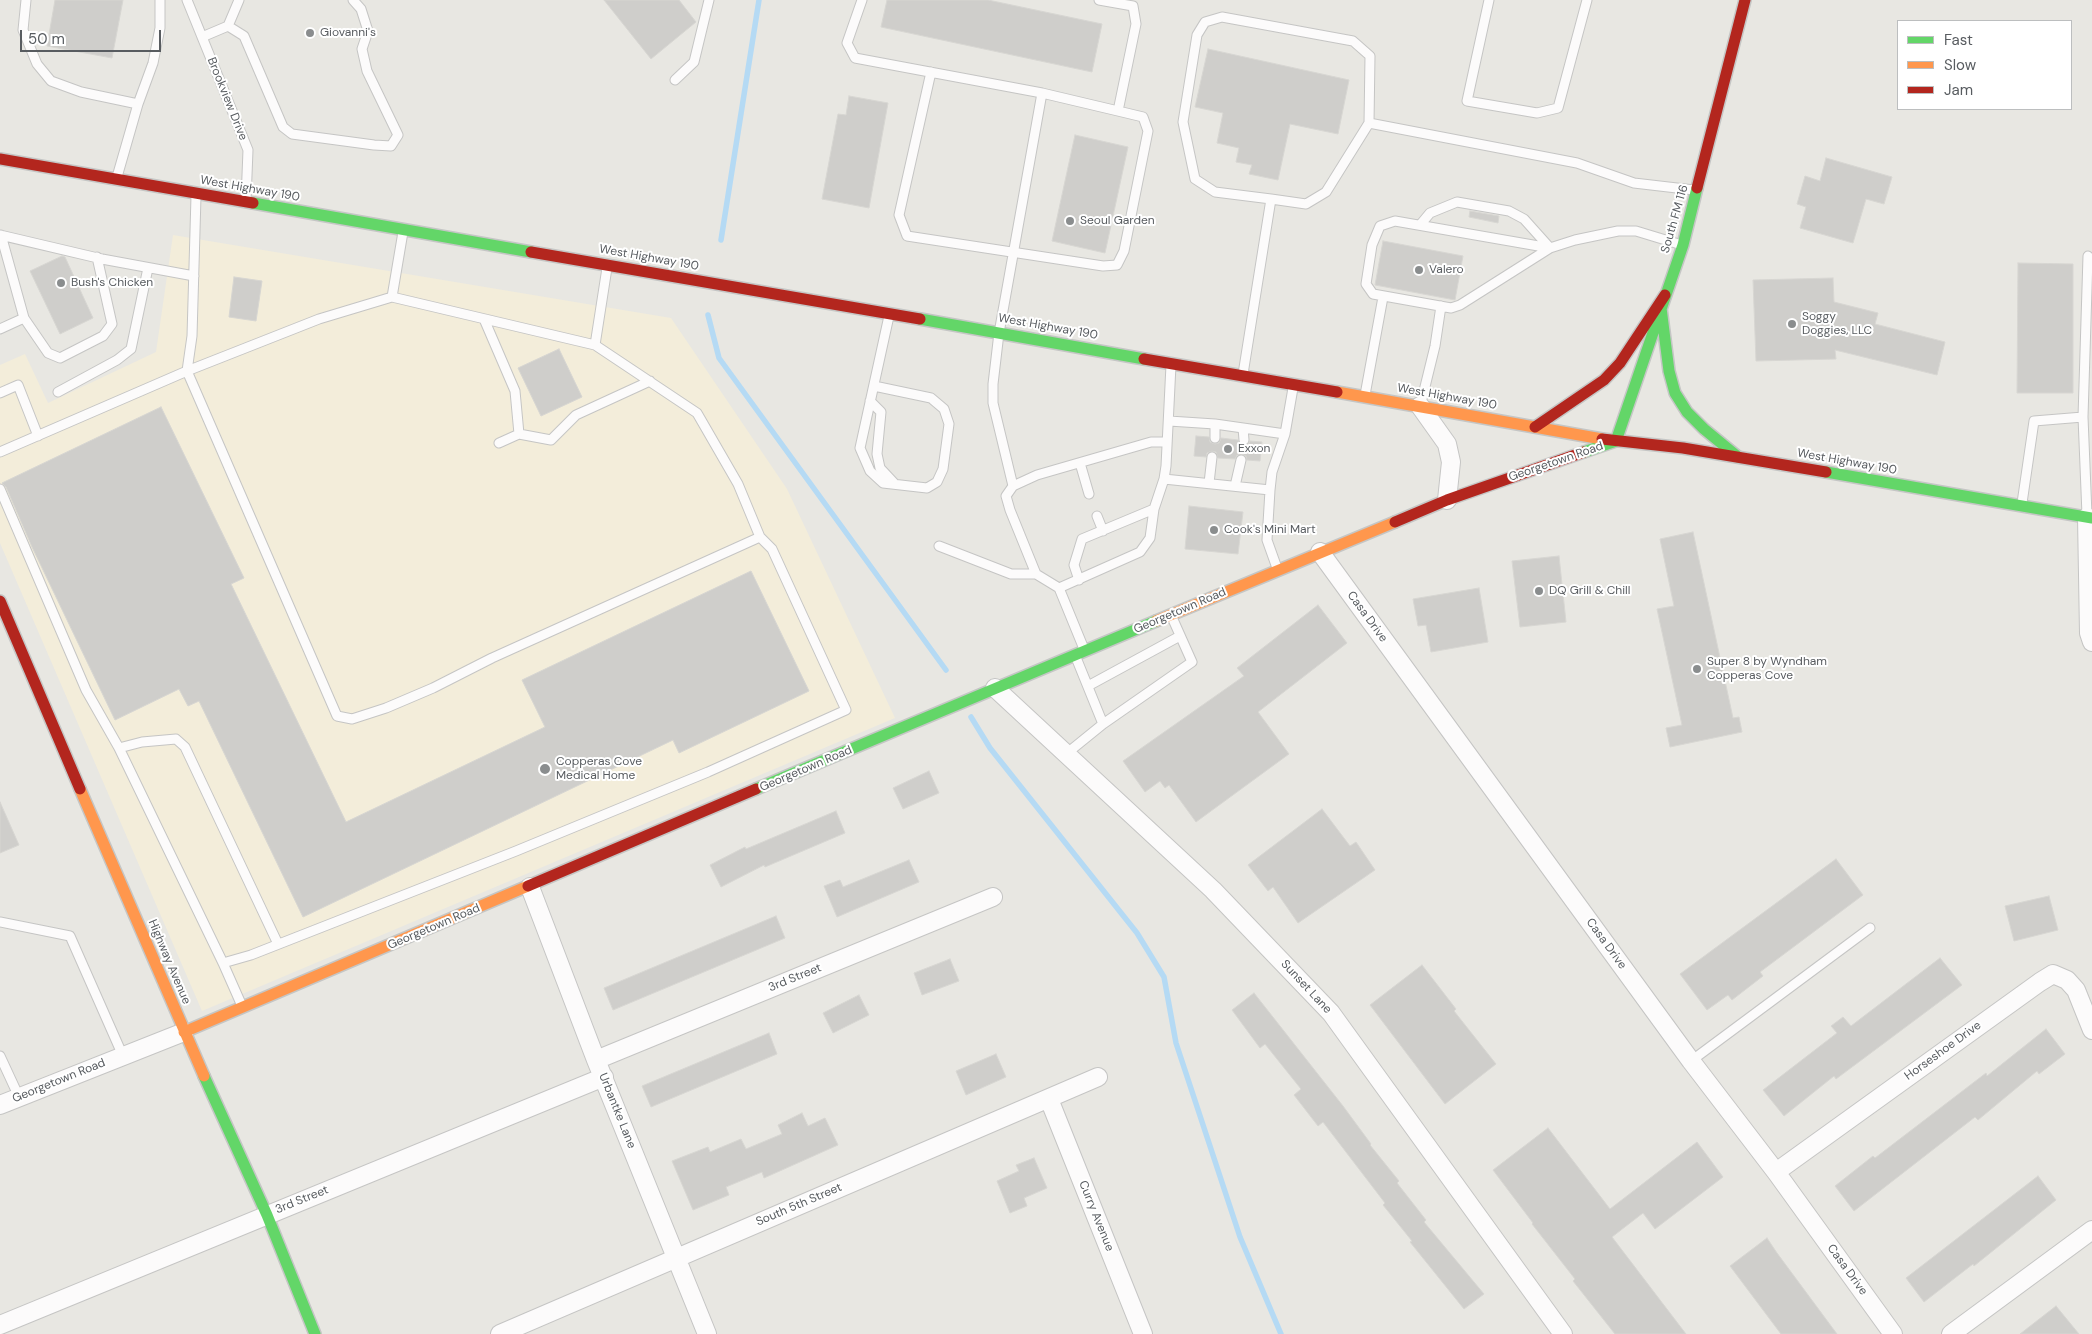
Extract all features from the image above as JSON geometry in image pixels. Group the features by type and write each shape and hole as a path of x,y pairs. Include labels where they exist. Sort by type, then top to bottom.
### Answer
{"main road":[{"name":"South FM 116","path":"1616,441 1682,245 1745,0"},
{"name":"West Highway 190","path":"0,159 1243,375 1294,386 1365,396 1616,441 1683,448 2090,518"},
{"path":"1535,427 1604,380 1620,363 1666,295"},
{"path":"1661,308 1669,370 1675,393 1687,412 1704,429 1740,458"},
{"name":"Georgetown Road","path":"184,1032 1320,552 1447,500 1616,441"},
{"name":"Highway Avenue","path":"0,600 184,1032 267,1214 315,1334"}],"street":[{"path":"1420,406 1447,444 1452,462 1447,500"},
{"path":"2090,518 2089,633 2092,642"},
{"name":"Casa Drive","path":"1320,552 1691,1061 1776,1172 1893,1334"},
{"name":"Sunset Lane","path":"995,688 1213,890 1331,1013 1563,1334"},
{"name":"Urbantke Lane","path":"530,887 596,1060 707,1334"},
{"name":"3rd Street","path":"596,1060 994,897"},
{"name":"Horseshoe Drive","path":"1776,1172 2053,974 2068,980 2076,990 2092,1030"},
{"name":"Georgetown Road","path":"0,1105 184,1032"},
{"name":"3rd Street","path":"0,1325 604,1077"},
{"name":"South 5th Street","path":"500,1334 1098,1077"},
{"name":"Curry Avenue","path":"1049,1099 1138,1332"},
{"path":"1952,1334 2092,1230"}],"lane":[{"path":"26,0 23,30 37,64 51,81 81,92 138,104"},
{"path":"117,180 138,104 154,63 160,28 160,0"},
{"name":"Brookview Drive","path":"187,0 248,150 246,202"},
{"path":"202,36 228,26 239,0"},
{"path":"228,26 244,36 283,127 292,134 391,146 398,135 367,71 362,49 368,31 361,9 353,0"},
{"path":"675,80 694,62 709,0"},
{"path":"862,0 847,43 855,58 931,72 1042,93 1143,117 1148,131 1124,251 1117,265 1103,266 907,236 899,215 931,72"},
{"path":"1099,0 1132,6 1136,24 1118,111"},
{"path":"1489,0 1467,101 1537,113 1558,108 1587,0"},
{"path":"1222,16 1353,41 1370,56 1369,123 1326,192 1306,204 1215,192 1195,178 1183,122 1197,35 1205,22 1222,16"},
{"path":"1013,486 993,403 993,384 999,333 1042,93"},
{"path":"1369,123 1576,163 1634,183 1697,191"},
{"path":"196,193 192,336 187,371 337,716 352,719 386,708 760,537"},
{"path":"1243,375 1271,199"},
{"path":"1420,225 1430,213 1457,202 1509,211 1524,219 1550,248"},
{"path":"1550,248 1395,220 1380,226 1372,245 1366,284 1373,294 1383,297 1451,308 1460,305 1550,248 1575,240 1618,232 1636,231 1682,245"},
{"path":"392,297 404,229"},
{"path":"97,257 112,324 103,336 60,358 48,353 24,318 1,235 148,268 194,276"},
{"path":"2088,256 2083,418 2090,518"},
{"path":"595,345 608,265"},
{"path":"58,392 117,360 131,349 148,268"},
{"path":"0,452 187,371 319,319 392,297 595,345 698,412 738,484 760,537 772,550 846,710 708,772 562,833 278,944 222,963"},
{"path":"1365,396 1383,297"},
{"path":"1420,406 1435,346 1441,306"},
{"path":"874,386 931,398 944,409 949,424 943,469 937,482 926,488 883,482 870,471 860,448 889,314"},
{"path":"0,329 24,318"},
{"path":"484,319 515,391 519,434"},
{"path":"1059,588 1140,552 1150,538 1154,509 1164,479 1172,363"},
{"path":"499,443 519,434 551,440 576,414 650,381"},
{"path":"0,394 18,385 38,436"},
{"path":"1278,570 1267,540 1270,490 1272,472 1285,434 1294,386"},
{"path":"870,402 881,412 877,454 880,468 895,484"},
{"path":"2021,506 2034,421 2083,418"},
{"path":"1169,421 1215,424 1285,434"},
{"path":"1215,424 1215,438"},
{"path":"1243,428 1244,440"},
{"path":"1036,574 1006,496 1013,486 1037,476 1151,442 1167,442"},
{"path":"1209,483 1212,457"},
{"path":"1235,486 1241,460"},
{"path":"1080,463 1089,494"},
{"path":"1164,479 1270,490"},
{"path":"0,488 86,690 119,748 243,1007"},
{"path":"1079,580 1074,565 1082,540 1154,509"},
{"path":"1097,516 1103,531"},
{"path":"939,546 1011,574 1036,574 1059,588 1080,653 1088,686 1103,724"},
{"path":"1066,754 1103,724 1192,662 1171,615"},
{"path":"1088,686 1180,636"},
{"path":"119,748 142,742 176,739 185,747 278,944"},
{"path":"0,922 70,936 123,1056"},
{"path":"1691,1061 1870,928"},
{"path":"0,1056 19,1097"}],"shaded area":[{"path":"173,235 671,318 787,489 895,718 202,1011 0,543 0,365 25,354 48,403 156,352"}],"building":[{"path":"55,0 123,0 112,58 47,46"},
{"path":"604,0 679,0 696,22 651,59"},
{"path":"887,0 988,0 1102,24 1092,72 881,27"},
{"path":"1208,49 1349,80 1338,134 1290,124 1278,180 1249,174 1252,165 1236,162 1239,148 1217,143 1223,113 1195,107"},
{"path":"849,96 888,103 869,208 822,199 838,114 846,115"},
{"path":"1075,135 1128,147 1105,253 1052,241"},
{"path":"1826,158 1892,177 1884,204 1866,199 1853,243 1800,228 1806,207 1797,204 1805,176 1820,181"},
{"path":"1470,211 1499,216 1498,223 1469,217"},
{"name":"Valero","path":"1383,241 1463,256 1455,300 1375,285"},
{"path":"62,256 65,257 93,318 60,334 30,271"},
{"path":"2018,263 2073,264 2073,393 2017,393"},
{"path":"234,277 262,281 256,321 229,317"},
{"path":"1833,278 1834,302 1878,313 1875,324 1945,342 1937,375 1835,350 1836,359 1756,361 1753,280"},
{"path":"559,349 582,397 541,416 518,368"},
{"path":"161,407 244,578 231,584 346,822 545,727 522,680 751,571 809,691 679,753 673,740 303,917 199,701 188,706 179,689 115,720 32,547 6,487 2,483"},
{"name":"Exxon","path":"1196,436 1209,437 1210,442 1215,444 1219,443 1221,438 1238,440 1239,444 1244,446 1248,445 1250,441 1262,442 1260,461 1247,460 1246,456 1242,454 1237,455 1235,459 1218,458 1216,452 1212,451 1207,453 1206,457 1194,456"},
{"name":"Cook's Mini Mart","path":"1189,506 1243,512 1238,554 1185,549"},
{"name":"Super 8 by Wyndham Copperas Cove","path":"1693,532 1733,718 1739,717 1742,732 1670,747 1666,728 1682,725 1657,609 1674,606 1660,539"},
{"name":"DQ Grill & Chill","path":"1559,556 1566,622 1520,627 1512,561"},
{"path":"1479,588 1488,642 1431,652 1426,625 1418,626 1413,599"},
{"path":"1318,605 1347,643 1258,712 1289,754 1196,822 1169,785 1165,788 1160,781 1145,792 1123,761 1244,676 1237,668"},
{"path":"929,771 939,793 903,809 893,788"},
{"path":"0,802 19,845 0,853"},
{"path":"1322,809 1350,846 1356,842 1375,870 1298,923 1273,887 1268,891 1248,865"},
{"path":"836,811 845,833 765,867 764,865 721,887 710,865 745,847 746,849"},
{"path":"1836,859 1863,895 1760,972 1763,976 1732,1000 1728,995 1707,1010 1680,974"},
{"path":"909,860 919,882 837,917 824,886 840,880 843,887"},
{"path":"2049,896 2058,930 2014,941 2005,906"},
{"path":"776,916 785,938 613,1010 604,988"},
{"path":"1940,958 1962,985 1836,1079 1834,1076 1784,1116 1763,1090 1837,1033 1831,1026 1843,1017 1851,1026"},
{"path":"950,959 959,981 922,995 914,973"},
{"path":"1422,965 1456,1009 1454,1011 1496,1064 1445,1104 1370,1005"},
{"path":"1254,993 1399,1181 1397,1183 1426,1220 1424,1222 1484,1294 1464,1309 1410,1242 1412,1241 1383,1205 1385,1203 1323,1122 1318,1126 1294,1095 1301,1089 1265,1044 1260,1048 1232,1010"},
{"path":"859,995 869,1015 833,1033 823,1013"},
{"path":"2046,1029 2065,1054 2039,1074 2037,1071 1978,1120 1975,1117 1854,1211 1835,1186 1873,1156 1875,1158 1986,1073 1987,1076"},
{"path":"769,1033 777,1054 651,1107 642,1086"},
{"path":"996,1054 1006,1077 966,1095 956,1071"},
{"path":"802,1113 808,1126 825,1118 838,1145 764,1178 762,1172 726,1187 729,1195 693,1210 672,1161 708,1147 710,1152 741,1139 746,1149 782,1134 778,1125"},
{"path":"1548,1128 1610,1209 1697,1142 1723,1177 1655,1229 1643,1213 1612,1237 1686,1334 1615,1334 1573,1281 1575,1279 1493,1170"},
{"path":"1034,1158 1047,1188 1024,1198 1027,1206 1010,1213 997,1181 1019,1171 1016,1165"},
{"path":"2038,1176 2056,1200 1974,1266 1973,1264 1924,1302 1906,1278"},
{"path":"1767,1238 1837,1334 1781,1334 1730,1266"},
{"path":"2056,1306 2079,1334 2020,1334"}],"waterway":[{"path":"721,240 759,0"},
{"path":"708,315 719,358 946,670"},
{"path":"971,717 990,748 1137,933 1164,977 1176,1043 1240,1237 1281,1334"}],"traffic: fast":[{"path":"1584,452 1616,441 1683,245 1697,188"},
{"path":"253,203 531,252"},
{"path":"1661,308 1669,371 1675,393 1687,412 1738,457"},
{"path":"920,319 1144,359"},
{"path":"1826,472 2092,518"},
{"path":"756,789 1156,621"},
{"path":"204,1076 267,1215 315,1334"}],"traffic: slow":[{"path":"1337,392 1602,439"},
{"path":"1156,621 1395,522"},
{"path":"80,789 204,1076"},
{"path":"184,1032 528,886"}],"traffic: jam":[{"path":"1697,188 1745,0"},
{"path":"0,159 253,203"},
{"path":"531,252 920,319"},
{"path":"1535,427 1604,380 1620,363 1665,295"},
{"path":"1144,359 1337,392"},
{"path":"1602,439 1683,448 1826,472"},
{"path":"1395,522 1447,500 1584,452"},
{"path":"0,601 80,789"},
{"path":"528,886 756,789"}],"place":[{"name":"Giovanni's","path":"310,33"},
{"name":"Seoul Garden","path":"1070,221"},
{"name":"Valero","path":"1419,270"},
{"name":"Bush's Chicken","path":"61,283"},
{"name":"Soggy Doggies, LLC","path":"1792,324"},
{"name":"Exxon","path":"1228,449"},
{"name":"Cook's Mini Mart","path":"1214,530"},
{"name":"DQ Grill & Chill","path":"1539,591"},
{"name":"Super 8 by Wyndham Copperas Cove","path":"1697,669"},
{"name":"Copperas Cove Medical Home","path":"545,769"}]}
